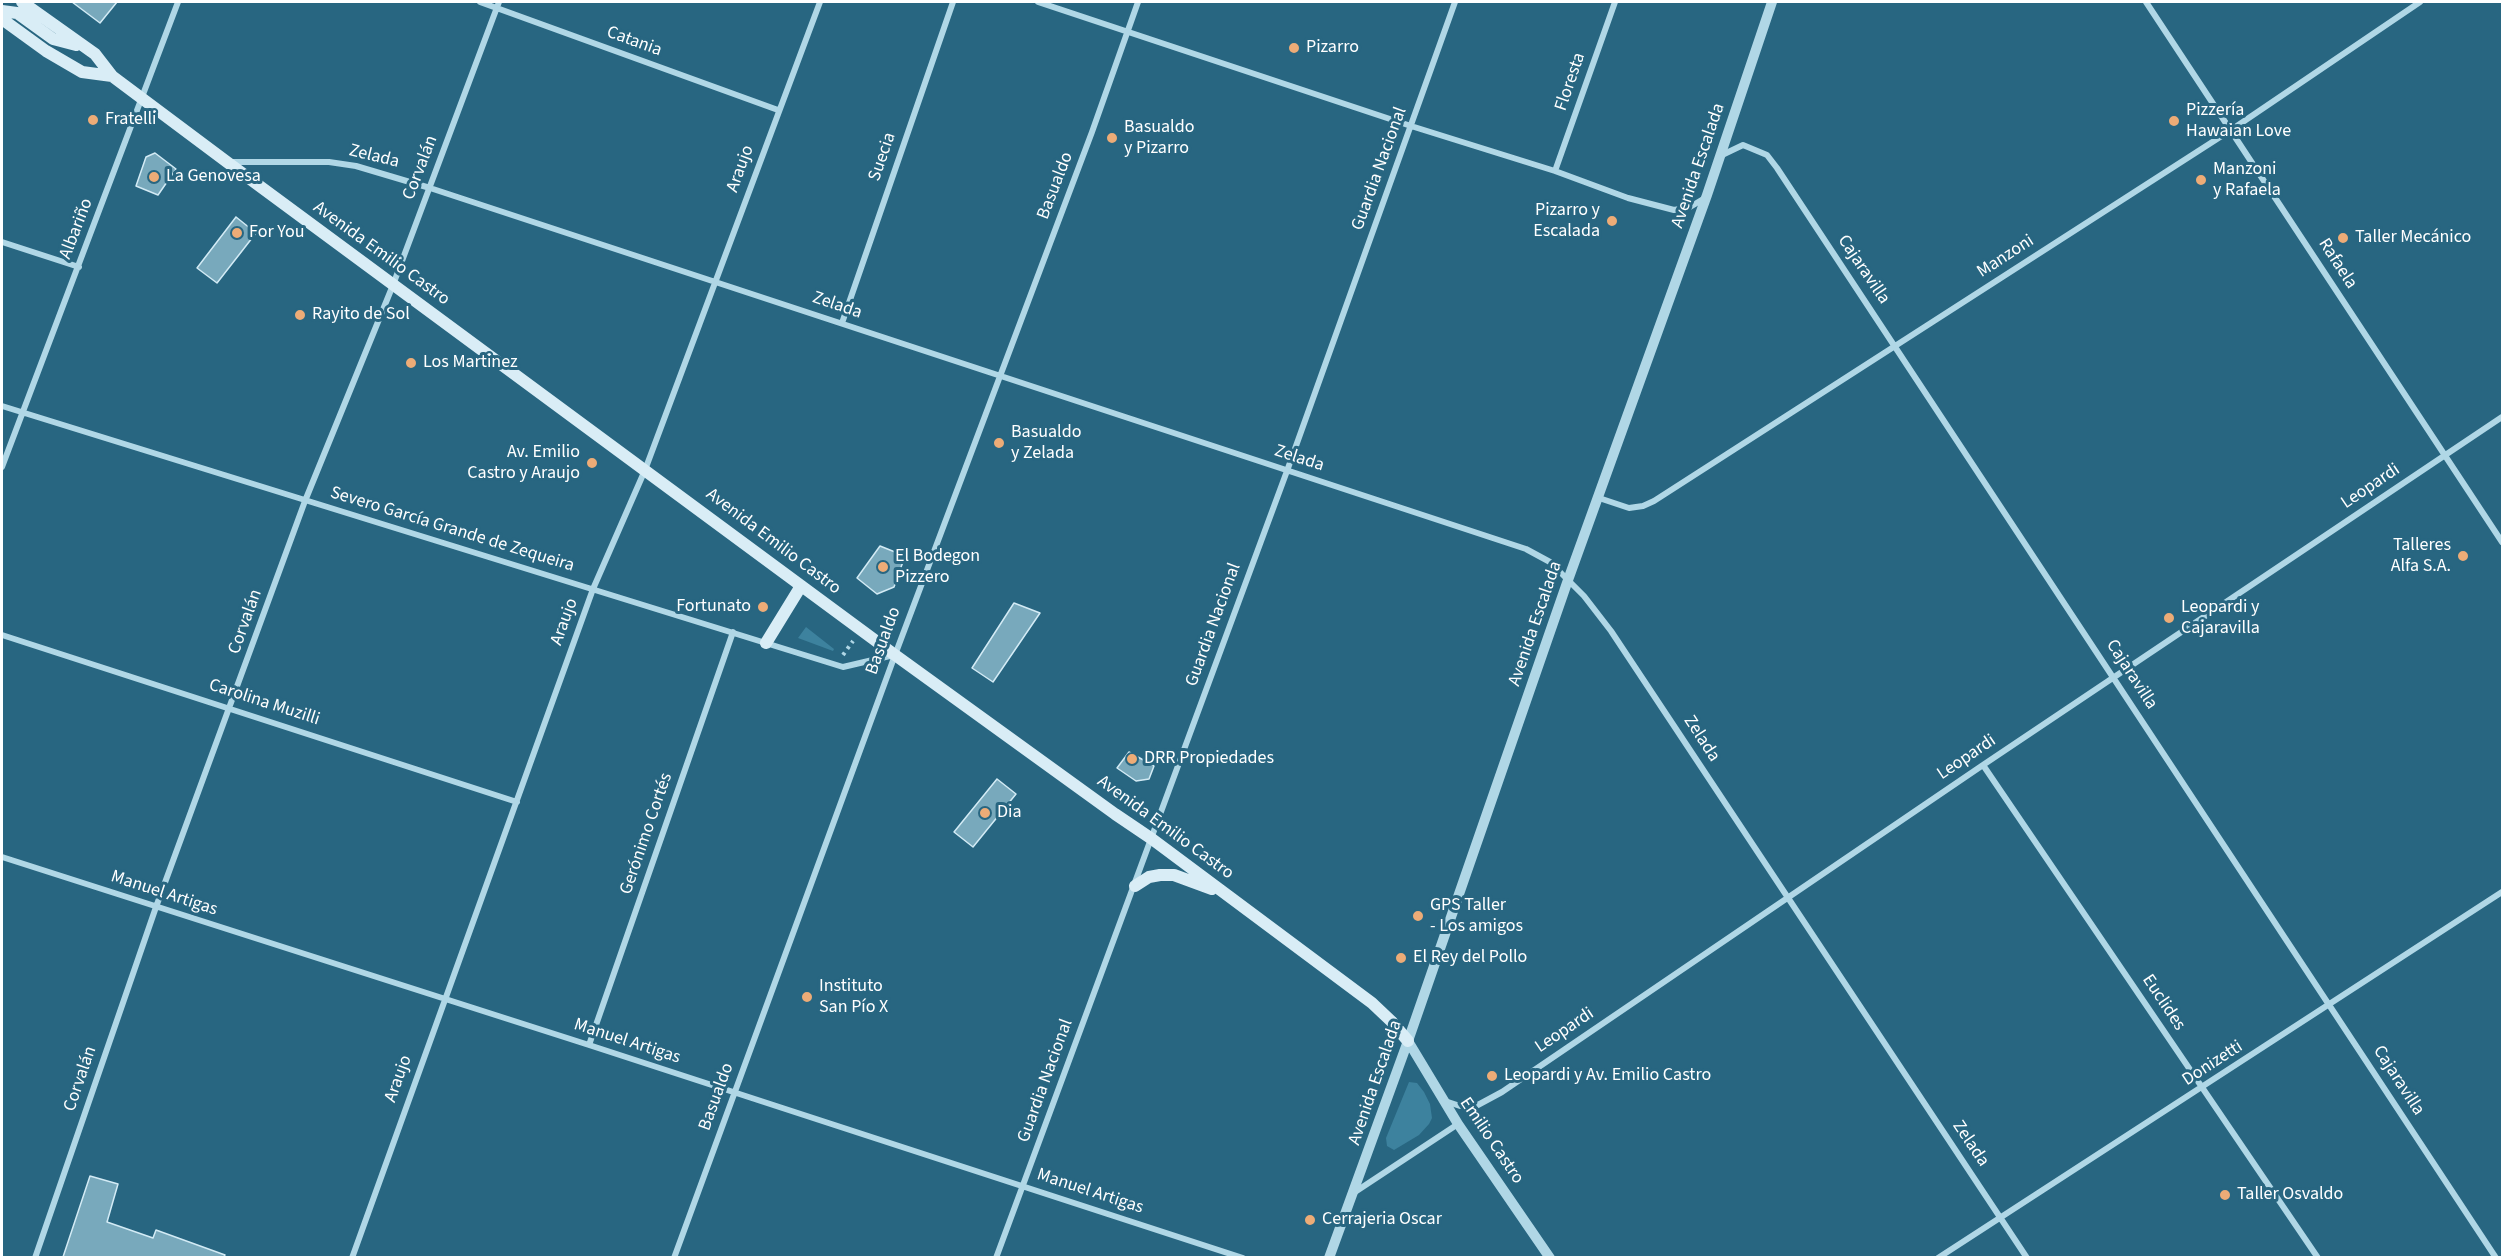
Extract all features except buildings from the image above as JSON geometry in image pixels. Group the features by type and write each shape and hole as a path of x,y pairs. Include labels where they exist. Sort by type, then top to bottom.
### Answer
{"main road":[{"name":"Avenida Emilio Castro","path":"22,2 95,54 112,76 227,162 895,655 1227,895 1371,1003 1408,1041"},
{"path":"2,11 17,13 53,39 81,45"},
{"name":"Avenida Emilio Castro","path":"2,19 46,51 82,72 112,76"},
{"path":"766,643 801,586"},
{"path":"1135,886 1149,877 1174,875 1227,895"}],"street":[{"name":"Albariño","path":"2,467 178,2"},
{"name":"Catania","path":"480,2 498,5 778,110"},
{"name":"Araujo","path":"351,1257 593,589 645,470 820,2"},
{"name":"Suecia","path":"842,323 953,2"},
{"path":"1038,2 1411,126 1555,171 1628,198 1674,210 1690,207 1707,195"},
{"name":"Basualdo","path":"674,1257 1138,2"},
{"name":"Guardia Nacional","path":"996,1257 1287,471 1455,2"},
{"name":"Floresta","path":"1555,171 1615,2"},
{"name":"Avenida Escalada","path":"1329,1257 1355,1192 1568,580 1707,195 1772,2"},
{"name":"Rafaela","path":"2146,2 2502,542"},
{"name":"Manzoni","path":"1599,498 1629,508 1643,506 1654,501 2231,130 2420,2"},
{"name":"Corvalán","path":"35,1257 156,908 305,501 393,285 498,5"},
{"name":"Cajaravilla","path":"1720,156 1743,145 1767,155 1896,345 2496,1257"},
{"name":"Zelada","path":"227,162 329,162 356,166 430,188 1526,549 1550,562 1611,631 2027,1257"},
{"path":"2,242 79,267"},
{"name":"Severo García Grande de Zequeira","path":"2,406 843,667"},
{"name":"Leopardi","path":"1444,1101 1460,1106 1476,1106 1502,1092 1983,765 2502,417"},
{"name":"Gerónimo Cortés","path":"589,1045 733,632"},
{"name":"Carolina Muzilli","path":"2,635 517,802"},
{"path":"843,667 895,655"},
{"name":"Euclides","path":"1983,765 2318,1257"},
{"name":"Manuel Artigas","path":"2,857 1243,1257"},
{"name":"Donizetti","path":"1938,1257 2331,1006 2502,892"},
{"name":"Emilio Castro","path":"1408,1041 1458,1124 1550,1257"},
{"path":"1355,1192 1458,1124"}],"path":[{"path":"843,667 843,655 861,630"}],"shaded area":[{"path":"806,627 834,649 833,651 798,638"},
{"path":"1409,1082 1417,1083 1424,1092 1430,1104 1432,1118 1419,1135 1394,1150 1387,1146 1386,1138"}],"place":[{"name":"Pizarro","path":"1294,48"},
{"name":"Fratelli","path":"93,120"},
{"name":"Pizzería Hawaian Love","path":"2174,121"},
{"name":"Basualdo y Pizarro","path":"1112,138"},
{"name":"La Genovesa","path":"154,177"},
{"name":"Manzoni y Rafaela","path":"2201,180"},
{"name":"Pizarro y Escalada","path":"1612,221"},
{"name":"For You","path":"237,233"},
{"name":"Taller Mecánico","path":"2343,238"},
{"name":"Rayito de Sol","path":"300,315"},
{"name":"Los Martinez","path":"411,363"},
{"name":"Basualdo y Zelada","path":"999,443"},
{"name":"Av. Emilio Castro y Araujo","path":"592,463"},
{"name":"Talleres Alfa S.A.","path":"2463,556"},
{"name":"El Bodegon Pizzero","path":"883,567"},
{"name":"Fortunato","path":"763,607"},
{"name":"Leopardi y Cajaravilla","path":"2169,618"},
{"name":"DRR Propiedades","path":"1132,759"},
{"name":"Dia","path":"985,813"},
{"name":"GPS Taller - Los amigos","path":"1418,916"},
{"name":"El Rey del Pollo","path":"1401,958"},
{"name":"Instituto San Pío X","path":"807,997"},
{"name":"Leopardi y Av. Emilio Castro","path":"1492,1076"},
{"name":"Taller Osvaldo","path":"2225,1195"},
{"name":"Cerrajeria Oscar","path":"1310,1220"}]}
